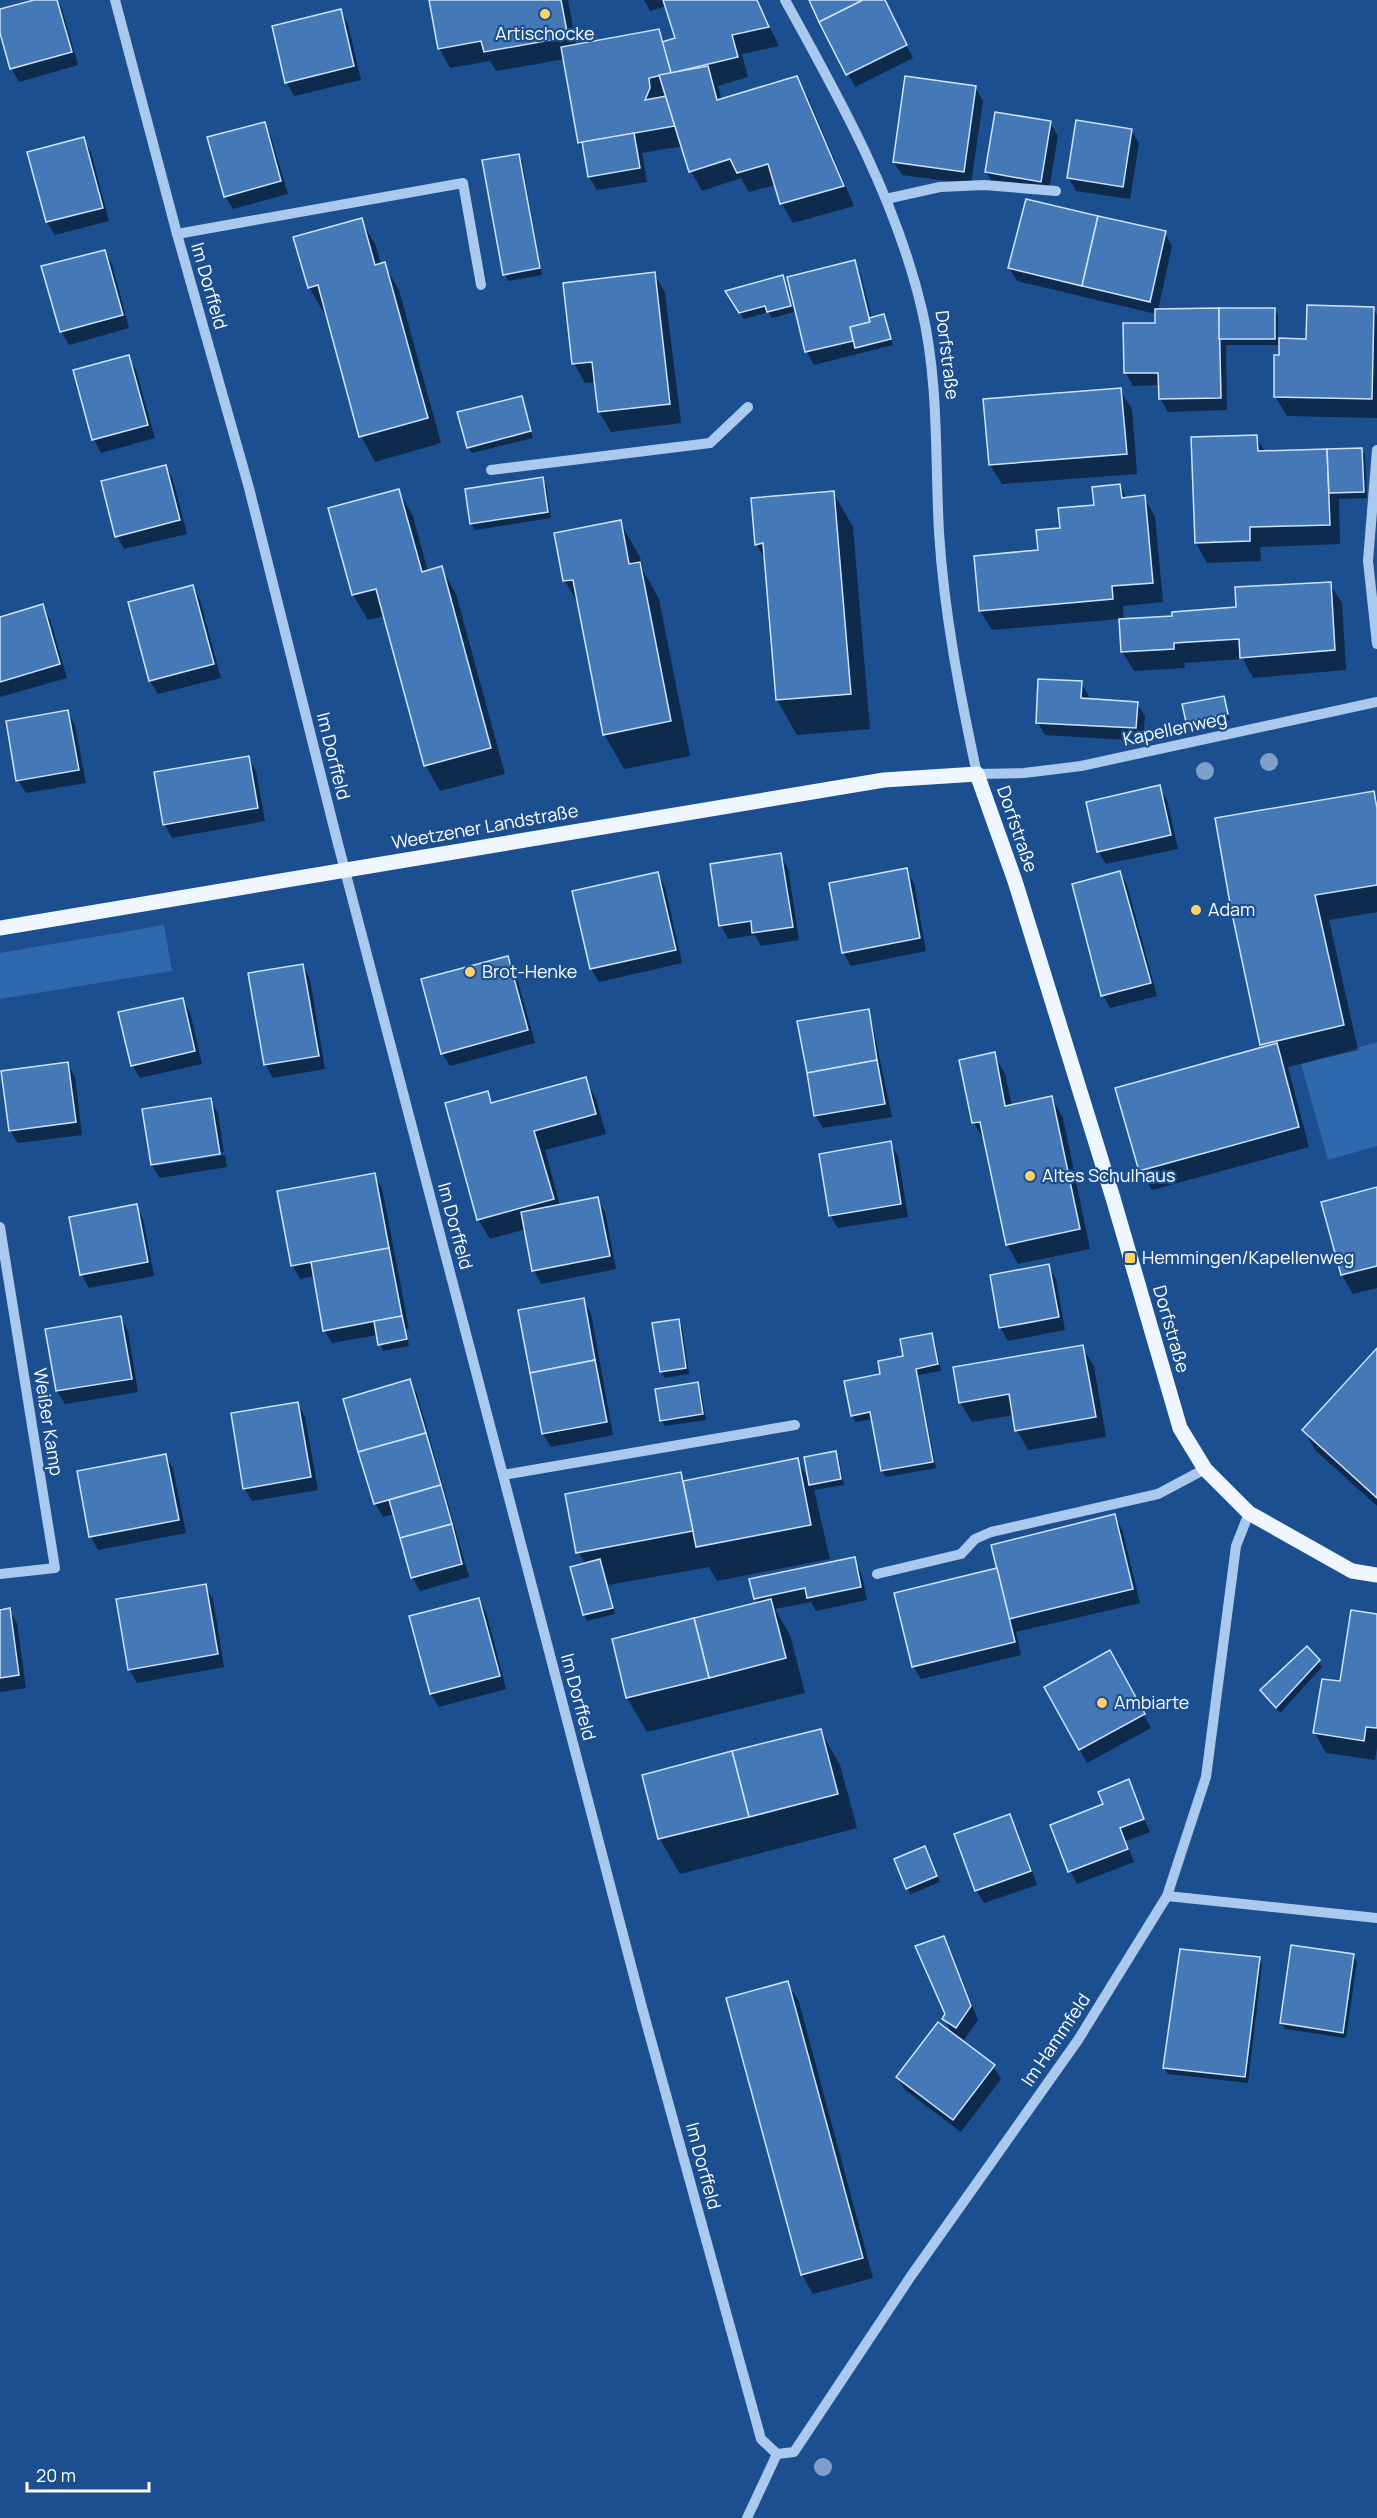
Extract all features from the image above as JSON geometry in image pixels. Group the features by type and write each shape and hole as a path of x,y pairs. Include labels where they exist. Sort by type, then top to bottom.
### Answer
{"main road":[{"name":"Weetzener Landstraße","path":"0,928 884,780 977,774"},
{"name":"Dorfstraße","path":"977,774 1015,881 1113,1198 1180,1428 1205,1469 1249,1513 1352,1570 1377,1575"}],"street":[{"name":"Im Dorffeld","path":"115,0 177,234 249,488 643,2011 761,2439 777,2454"},
{"name":"Dorfstraße","path":"785,0 838,95 886,199 901,234 923,312 937,436 942,578 977,774"},
{"path":"177,234 463,183 481,285"},
{"path":"886,199 940,187 973,185 1056,191"},
{"path":"491,471 710,443 748,407"},
{"path":"1377,450 1368,561 1377,644"},
{"name":"Kapellenweg","path":"977,774 1081,766 1377,702"},
{"name":"Weißer Kamp","path":"0,1227 55,1568 0,1574"},
{"path":"503,1475 795,1425"},
{"path":"877,1574 961,1554 975,1539 991,1532 1158,1494 1205,1469"},
{"name":"Im Hammfeld","path":"777,2454 794,2452 911,2276 1078,2040 1167,1896 1206,1777 1236,1546 1249,1513"},
{"path":"1167,1896 1377,1918"},
{"path":"747,2518 777,2454"}],"shaded area":[{"path":"164,925 172,971 0,999 0,953"},
{"path":"1377,1042 1377,1146 1328,1160 1301,1064"}],"building":[{"path":"34,0 57,0 72,52 10,69 0,33 0,9"},
{"path":"429,0 561,0 568,37 484,52 481,41 438,49"},
{"path":"663,0 757,0 769,27 732,35 738,57 671,73 662,42 675,38"},
{"path":"809,0 863,0 819,22"},
{"path":"863,0 885,0 907,45 846,75 819,22"},
{"path":"341,9 354,66 285,83 272,26"},
{"path":"659,29 671,73 649,78 650,88 645,100 666,96 675,126 578,143 561,47"},
{"path":"708,66 717,100 797,76 844,186 780,204 768,164 737,173 730,159 689,172 659,75"},
{"path":"905,76 976,86 964,172 893,162"},
{"path":"995,112 1051,121 1041,182 985,172"},
{"path":"1076,120 1132,129 1123,187 1067,178"},
{"path":"265,122 281,181 224,197 207,137"},
{"path":"634,133 640,168 588,177 582,142"},
{"path":"84,137 103,208 46,222 27,152"},
{"path":"519,154 540,268 503,275 482,160"},
{"path":"1026,199 1098,216 1082,286 1008,268"},
{"path":"1098,216 1166,231 1150,302 1082,286"},
{"path":"362,218 375,265 385,262 428,418 359,437 318,285 308,288 293,237"},
{"path":"105,250 123,315 60,332 41,266"},
{"path":"855,260 870,322 850,327 853,341 805,352 787,277"},
{"path":"655,272 670,404 598,412 592,362 572,364 563,283"},
{"path":"783,275 791,306 767,312 765,306 739,313 725,291"},
{"path":"1307,305 1374,307 1372,399 1274,397 1274,355 1279,355 1279,338 1306,339"},
{"path":"1219,308 1221,398 1159,399 1158,373 1124,373 1123,323 1155,323 1155,309"},
{"path":"1219,308 1275,308 1275,339 1219,339"},
{"path":"884,314 891,339 855,348 850,327 870,322 869,318"},
{"path":"129,355 148,425 92,440 73,370"},
{"path":"1121,388 1127,454 989,465 983,399"},
{"path":"522,396 531,431 467,448 457,412"},
{"path":"1257,435 1258,451 1327,449 1330,525 1250,527 1250,541 1195,543 1191,437"},
{"path":"1362,448 1364,492 1329,493 1327,449"},
{"path":"166,465 180,520 115,537 101,481"},
{"path":"543,477 548,512 470,524 465,489"},
{"path":"1120,484 1122,498 1145,495 1153,583 1112,586 1113,599 979,611 974,556 1038,550 1036,530 1060,528 1058,508 1094,505 1092,487"},
{"path":"399,489 422,572 442,566 491,748 424,766 376,589 352,595 328,508"},
{"path":"834,491 851,694 776,700 763,543 755,545 751,498"},
{"path":"621,520 629,564 640,562 671,721 603,735 573,580 563,581 554,533"},
{"path":"1331,582 1335,650 1240,658 1239,639 1174,643 1174,649 1121,652 1119,619 1172,616 1172,612 1236,607 1235,587"},
{"path":"193,585 214,664 149,681 128,602"},
{"path":"43,604 60,664 0,682 0,617"},
{"path":"1038,679 1082,681 1081,698 1138,702 1136,728 1036,723"},
{"path":"1224,696 1228,714 1186,722 1182,704"},
{"path":"68,710 79,770 16,781 6,721"},
{"path":"249,756 258,808 163,825 154,772"},
{"path":"1160,785 1171,835 1097,852 1086,802"},
{"path":"1374,791 1377,808 1377,885 1315,895 1344,1025 1260,1045 1231,909 1215,818"},
{"path":"781,853 793,927 752,933 751,921 719,926 710,864"},
{"path":"907,868 920,938 842,953 829,883"},
{"path":"1120,871 1151,983 1101,996 1072,884"},
{"path":"658,872 676,950 590,969 572,891"},
{"path":"508,956 528,1030 441,1054 421,979"},
{"path":"303,964 319,1056 264,1065 248,973"},
{"path":"183,998 195,1051 131,1066 118,1012"},
{"path":"869,1009 877,1060 807,1073 797,1021"},
{"path":"1277,1043 1299,1127 1139,1171 1115,1088"},
{"name":"Altes Schulhaus","path":"995,1052 1005,1106 1052,1096 1080,1229 1006,1245 980,1122 972,1123 959,1060"},
{"path":"877,1060 885,1104 814,1116 807,1073"},
{"path":"68,1062 76,1122 9,1131 1,1071"},
{"path":"586,1077 596,1114 534,1131 554,1199 477,1220 445,1103 488,1091 491,1103"},
{"path":"211,1098 220,1154 151,1165 142,1109"},
{"path":"891,1141 901,1204 829,1216 819,1154"},
{"path":"375,1173 389,1248 291,1266 277,1191"},
{"path":"1377,1187 1377,1266 1341,1275 1321,1202"},
{"path":"598,1197 610,1256 532,1271 521,1212"},
{"path":"137,1204 148,1262 80,1275 69,1217"},
{"path":"389,1248 402,1316 323,1331 311,1262"},
{"path":"1049,1264 1059,1317 999,1328 990,1275"},
{"path":"584,1298 595,1360 530,1373 518,1310"},
{"path":"121,1316 132,1379 56,1391 45,1329"},
{"path":"402,1316 407,1339 378,1345 374,1321"},
{"path":"679,1319 686,1368 660,1372 652,1323"},
{"path":"932,1333 938,1364 916,1369 933,1462 881,1471 870,1412 851,1416 844,1381 880,1374 878,1361 903,1356 900,1339"},
{"path":"1083,1345 1096,1417 1015,1431 1009,1394 959,1403 953,1367"},
{"path":"1377,1348 1377,1498 1302,1430"},
{"path":"595,1360 607,1422 542,1434 530,1373"},
{"path":"410,1379 426,1433 358,1452 343,1399"},
{"path":"698,1382 703,1414 660,1421 655,1389"},
{"path":"298,1402 311,1477 243,1489 231,1413"},
{"path":"426,1433 441,1485 374,1504 358,1452"},
{"path":"836,1451 841,1479 809,1485 804,1457"},
{"path":"166,1454 179,1520 89,1537 77,1471"},
{"path":"798,1458 811,1525 696,1547 683,1481"},
{"path":"681,1472 693,1531 576,1553 565,1494"},
{"path":"441,1485 452,1524 400,1538 389,1500"},
{"path":"1115,1514 1133,1589 1009,1619 991,1545"},
{"path":"452,1524 462,1564 411,1578 400,1538"},
{"path":"855,1557 861,1587 807,1598 805,1588 754,1599 749,1579"},
{"path":"600,1559 613,1608 583,1615 570,1567"},
{"path":"997,1568 1015,1642 912,1667 894,1593"},
{"path":"206,1584 218,1654 128,1670 116,1599"},
{"path":"479,1598 500,1676 430,1694 409,1616"},
{"path":"771,1599 786,1658 709,1678 694,1618"},
{"path":"10,1608 19,1675 0,1678 0,1610"},
{"path":"1351,1610 1377,1614 1377,1728 1366,1727 1364,1741 1313,1733 1322,1679 1340,1681"},
{"path":"694,1618 709,1678 626,1698 612,1639"},
{"path":"1307,1646 1320,1660 1276,1708 1260,1690"},
{"path":"1110,1650 1145,1714 1079,1750 1044,1687"},
{"path":"821,1729 838,1794 749,1817 732,1751"},
{"path":"732,1751 749,1817 658,1839 642,1775"},
{"path":"1129,1779 1144,1819 1120,1828 1128,1849 1068,1872 1050,1825 1103,1804 1098,1792"},
{"path":"1010,1814 1031,1871 975,1891 954,1834"},
{"path":"925,1846 937,1876 906,1889 894,1859"},
{"path":"944,1936 971,2006 956,2028 942,2019 945,2014 915,1946"},
{"path":"1291,1945 1354,1954 1343,2033 1280,2023"},
{"path":"1180,1949 1260,1957 1245,2077 1163,2068"},
{"path":"788,1981 863,2258 801,2275 726,1998"},
{"path":"938,2022 995,2065 953,2120 896,2077"}],"place":[{"name":"Artischocke","path":"545,14"},
{"name":"Adam","path":"1196,910"},
{"name":"Brot-Henke","path":"470,972"},
{"name":"Altes Schulhaus","path":"1030,1176"},
{"name":"Hemmingen/Kapellenweg","path":"1130,1258"},
{"name":"Ambiarte","path":"1102,1703"}]}
